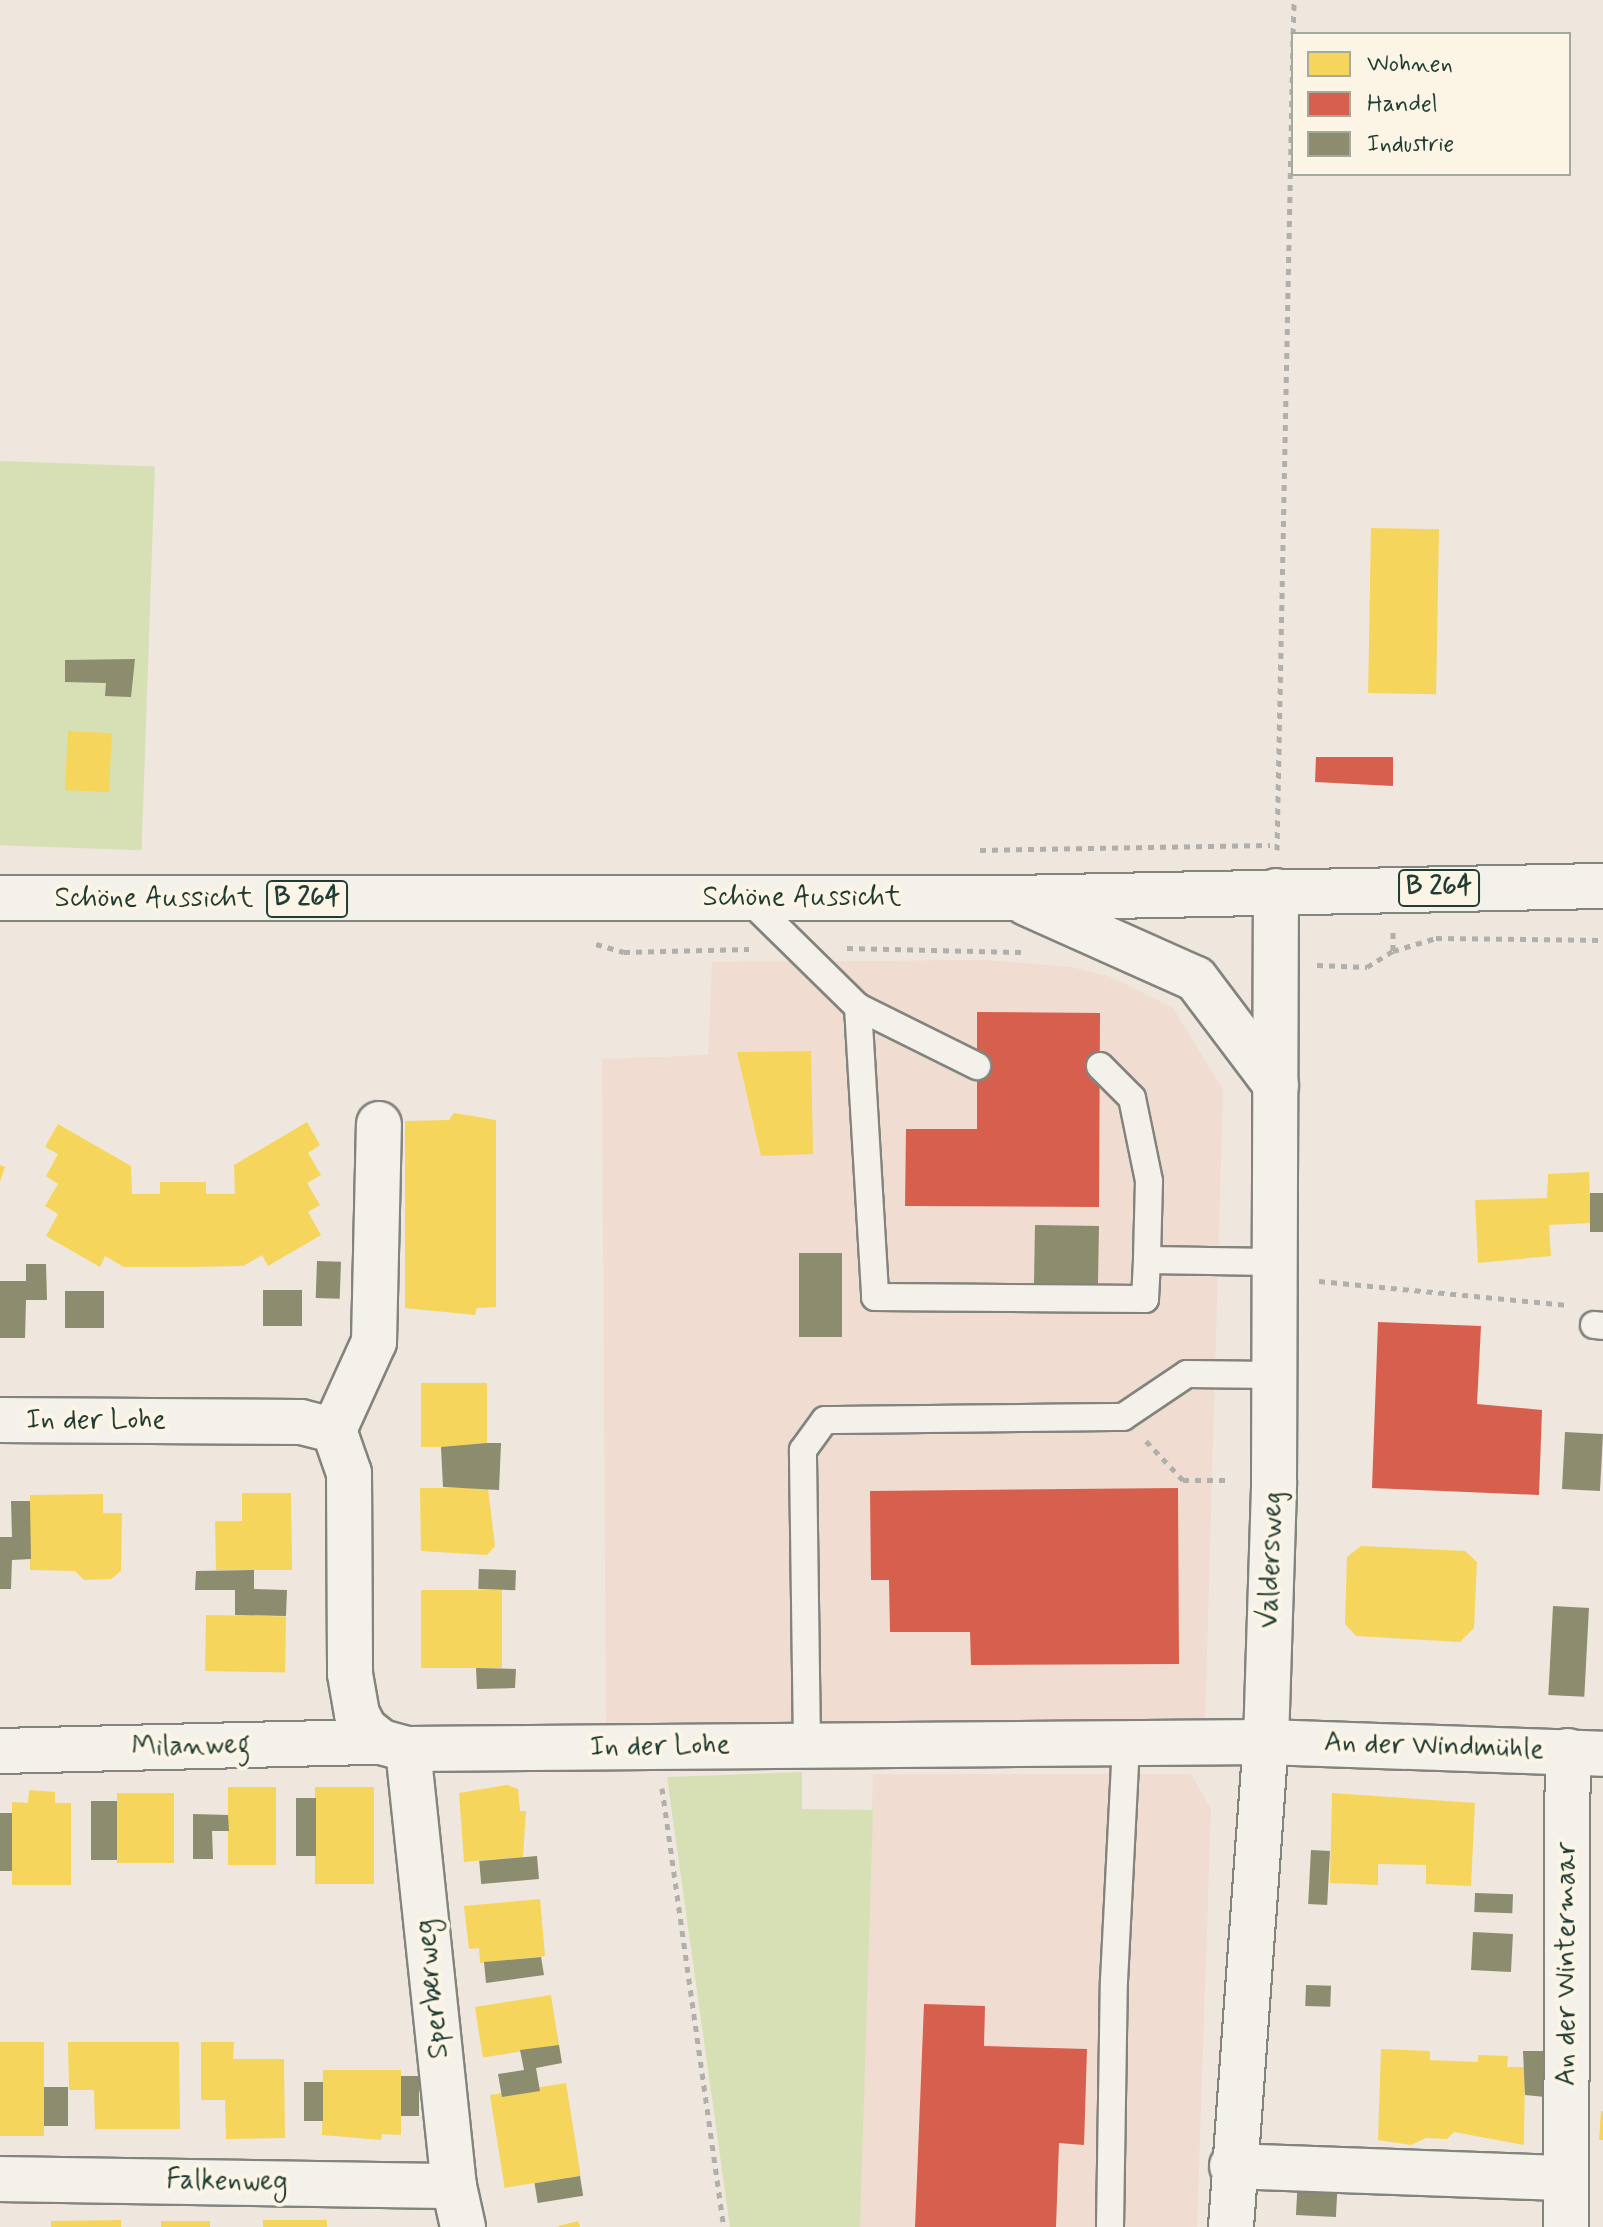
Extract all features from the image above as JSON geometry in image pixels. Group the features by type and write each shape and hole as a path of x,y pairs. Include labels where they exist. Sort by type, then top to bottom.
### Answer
{"street":[{"name":"Schöne Aussicht","path":"0,898 1013,898 1603,886"},
{"name":"Valdersweg","path":"1231,2227 1232,2166 1266,1742 1274,1481 1276,891"},
{"path":"1013,898 1196,979 1276,1085"},
{"path":"379,1124 374,1342 334,1430 349,1473 350,1674 357,1714 365,1729 395,1746"},
{"name":"In der Lohe","path":"0,1420 301,1422 334,1430"},
{"name":"In der Lohe","path":"395,1746 1266,1742"},
{"name":"An der Windmühle","path":"1266,1742 1586,1753"},
{"name":"Milanweg","path":"0,1751 395,1746"},
{"name":"Sperberweg","path":"395,1746 458,2206"},
{"name":"An der Wintermaar","path":"1566,2227 1586,1753"},
{"path":"1232,2166 1566,2178"},
{"name":"Falkenweg","path":"0,2179 458,2206"}],"lane":[{"path":"748,899 858,1007 977,1066"},
{"path":"858,1007 875,1297 1145,1299 1149,1181 1132,1098 1100,1066"},
{"path":"1147,1260 1273,1270"},
{"path":"807,1744 803,1450 825,1420 1123,1417 1187,1374 1273,1375"},
{"path":"1110,2227 1114,1981 1126,1742"}],"path":[{"path":"1293,32 1294,0"},
{"path":"1276,891 1291,137"},
{"path":"1393,951 1436,938 1603,940"},
{"path":"584,941 624,952 801,948 1029,953"},
{"path":"1273,1270 1571,1306 1598,1326"},
{"path":"1123,1417 1183,1480 1274,1481"},
{"path":"656,1747 724,2227"}],"shaded area":[{"path":"985,960 1071,967 1111,977 1173,1008 1223,1090 1205,1724 606,1730 602,1059 708,1055 712,962"},
{"path":"873,1774 1191,1774 1211,1809 1197,2227 860,2227"}],"green space":[{"path":"0,461 155,466 142,850 0,845"},
{"path":"802,1772 802,1809 873,1810 860,2227 730,2227 667,1777"}],"building: Wohnen":[{"path":"1371,528 1439,529 1436,694 1368,693"},
{"path":"68,731 112,733 109,792 65,790"},
{"path":"811,1051 813,1154 761,1156 737,1052"},
{"path":"454,1113 496,1120 496,1307 477,1308 475,1315 405,1308 405,1121 449,1120"},
{"path":"307,1122 320,1145 308,1153 321,1175 307,1183 320,1205 308,1212 321,1235 268,1266 262,1255 243,1266 192,1267 124,1267 105,1256 100,1267 46,1236 58,1214 45,1206 58,1184 46,1176 58,1154 45,1147 58,1124 131,1166 132,1194 160,1194 160,1182 206,1182 206,1194 235,1194 234,1165"},
{"path":"0,1165 5,1167 0,1182"},
{"path":"1589,1172 1591,1223 1549,1225 1551,1256 1478,1263 1475,1200 1547,1198 1548,1174"},
{"path":"421,1383 487,1383 487,1447 421,1447"},
{"path":"420,1488 488,1488 495,1546 487,1555 421,1551"},
{"path":"242,1493 291,1493 292,1570 216,1570 215,1521 242,1521"},
{"path":"103,1494 103,1513 122,1513 121,1571 111,1579 84,1580 75,1571 30,1570 30,1495"},
{"path":"1361,1546 1465,1551 1477,1562 1474,1628 1460,1642 1356,1636 1345,1624 1347,1557"},
{"path":"421,1590 502,1590 502,1668 421,1668"},
{"path":"206,1615 286,1616 285,1672 205,1671"},
{"path":"507,1785 518,1789 520,1811 526,1811 523,1857 464,1862 459,1793"},
{"path":"228,1787 276,1787 276,1865 228,1865"},
{"path":"315,1787 374,1787 374,1884 315,1884"},
{"path":"29,1790 55,1792 55,1803 71,1803 71,1885 12,1885 12,1802 28,1803"},
{"path":"117,1793 174,1793 174,1863 117,1863"},
{"path":"1332,1793 1475,1803 1471,1886 1426,1884 1426,1865 1378,1864 1378,1885 1330,1883"},
{"path":"540,1899 545,1956 480,1963 479,1948 469,1949 464,1906"},
{"path":"551,1995 559,2045 483,2057 475,2007"},
{"path":"0,2042 44,2042 44,2136 0,2136"},
{"path":"68,2042 179,2042 180,2129 95,2129 94,2090 69,2090"},
{"path":"201,2042 234,2042 233,2059 284,2059 285,2138 226,2139 225,2100 201,2100"},
{"path":"1381,2049 1430,2051 1430,2060 1478,2062 1478,2055 1508,2056 1507,2067 1525,2067 1524,2145 1454,2132 1447,2139 1426,2138 1411,2145 1378,2140"},
{"path":"323,2070 401,2070 401,2135 382,2134 381,2140 322,2135"},
{"path":"566,2083 581,2176 505,2188 490,2095"},
{"path":"1601,2111 1603,2140 1599,2140"},
{"path":"121,2220 121,2227 51,2227 51,2221"},
{"path":"263,2220 327,2220 327,2227 263,2227"},
{"path":"161,2221 210,2221 210,2227 161,2227"},
{"path":"578,2221 580,2227 558,2226"}],"building: Handel":[{"path":"1316,757 1393,757 1393,786 1315,782"},
{"path":"977,1012 1100,1013 1099,1207 905,1206 906,1129 977,1129"},
{"path":"1378,1322 1481,1326 1477,1404 1542,1410 1539,1495 1372,1488"},
{"path":"1178,1488 1179,1664 971,1665 970,1632 890,1632 889,1580 871,1580 870,1491"},
{"path":"924,2004 985,2006 984,2046 1087,2049 1084,2145 1059,2143 1056,2227 915,2227"}],"building: Industrie":[{"path":"135,659 131,697 105,696 106,683 65,682 65,660"},
{"path":"1590,1193 1603,1193 1603,1232 1590,1232"},
{"path":"1035,1225 1099,1226 1098,1291 1034,1290"},
{"path":"799,1253 842,1253 842,1337 799,1337"},
{"path":"317,1261 341,1262 340,1299 316,1298"},
{"path":"26,1264 46,1264 47,1300 26,1300 25,1338 0,1338 0,1281 26,1281"},
{"path":"263,1290 302,1290 302,1326 263,1326"},
{"path":"65,1291 104,1291 104,1328 65,1328"},
{"path":"1565,1432 1603,1434 1600,1491 1562,1489"},
{"path":"501,1443 499,1490 443,1487 441,1447"},
{"path":"11,1501 30,1501 31,1559 12,1560 11,1589 0,1589 0,1537 12,1537"},
{"path":"479,1569 516,1570 515,1590 478,1589"},
{"path":"254,1570 254,1589 287,1590 286,1616 235,1615 235,1590 195,1590 196,1571"},
{"path":"1553,1606 1589,1608 1584,1697 1548,1695"},
{"path":"476,1668 516,1669 515,1688 477,1689"},
{"path":"296,1798 316,1798 316,1856 296,1856"},
{"path":"91,1801 117,1801 117,1860 91,1860"},
{"path":"0,1813 12,1813 12,1871 0,1871"},
{"path":"193,1814 228,1815 229,1831 212,1831 213,1859 193,1859"},
{"path":"1311,1850 1330,1851 1327,1905 1308,1904"},
{"path":"537,1856 539,1879 481,1884 479,1861"},
{"path":"1475,1893 1513,1894 1512,1913 1474,1912"},
{"path":"1473,1932 1513,1934 1511,1972 1471,1970"},
{"path":"541,1957 544,1975 486,1983 484,1962"},
{"path":"1306,1985 1331,1986 1330,2007 1305,2006"},
{"path":"559,2045 562,2063 536,2068 540,2091 502,2097 498,2074 524,2070 520,2050"},
{"path":"1523,2051 1546,2051 1545,2097 1525,2095"},
{"path":"401,2076 419,2076 419,2116 401,2116"},
{"path":"304,2082 323,2082 323,2121 304,2121"},
{"path":"44,2087 68,2087 68,2126 44,2126"},
{"path":"580,2176 583,2196 538,2203 535,2183"},
{"path":"1298,2176 1338,2178 1336,2217 1296,2215"}]}
